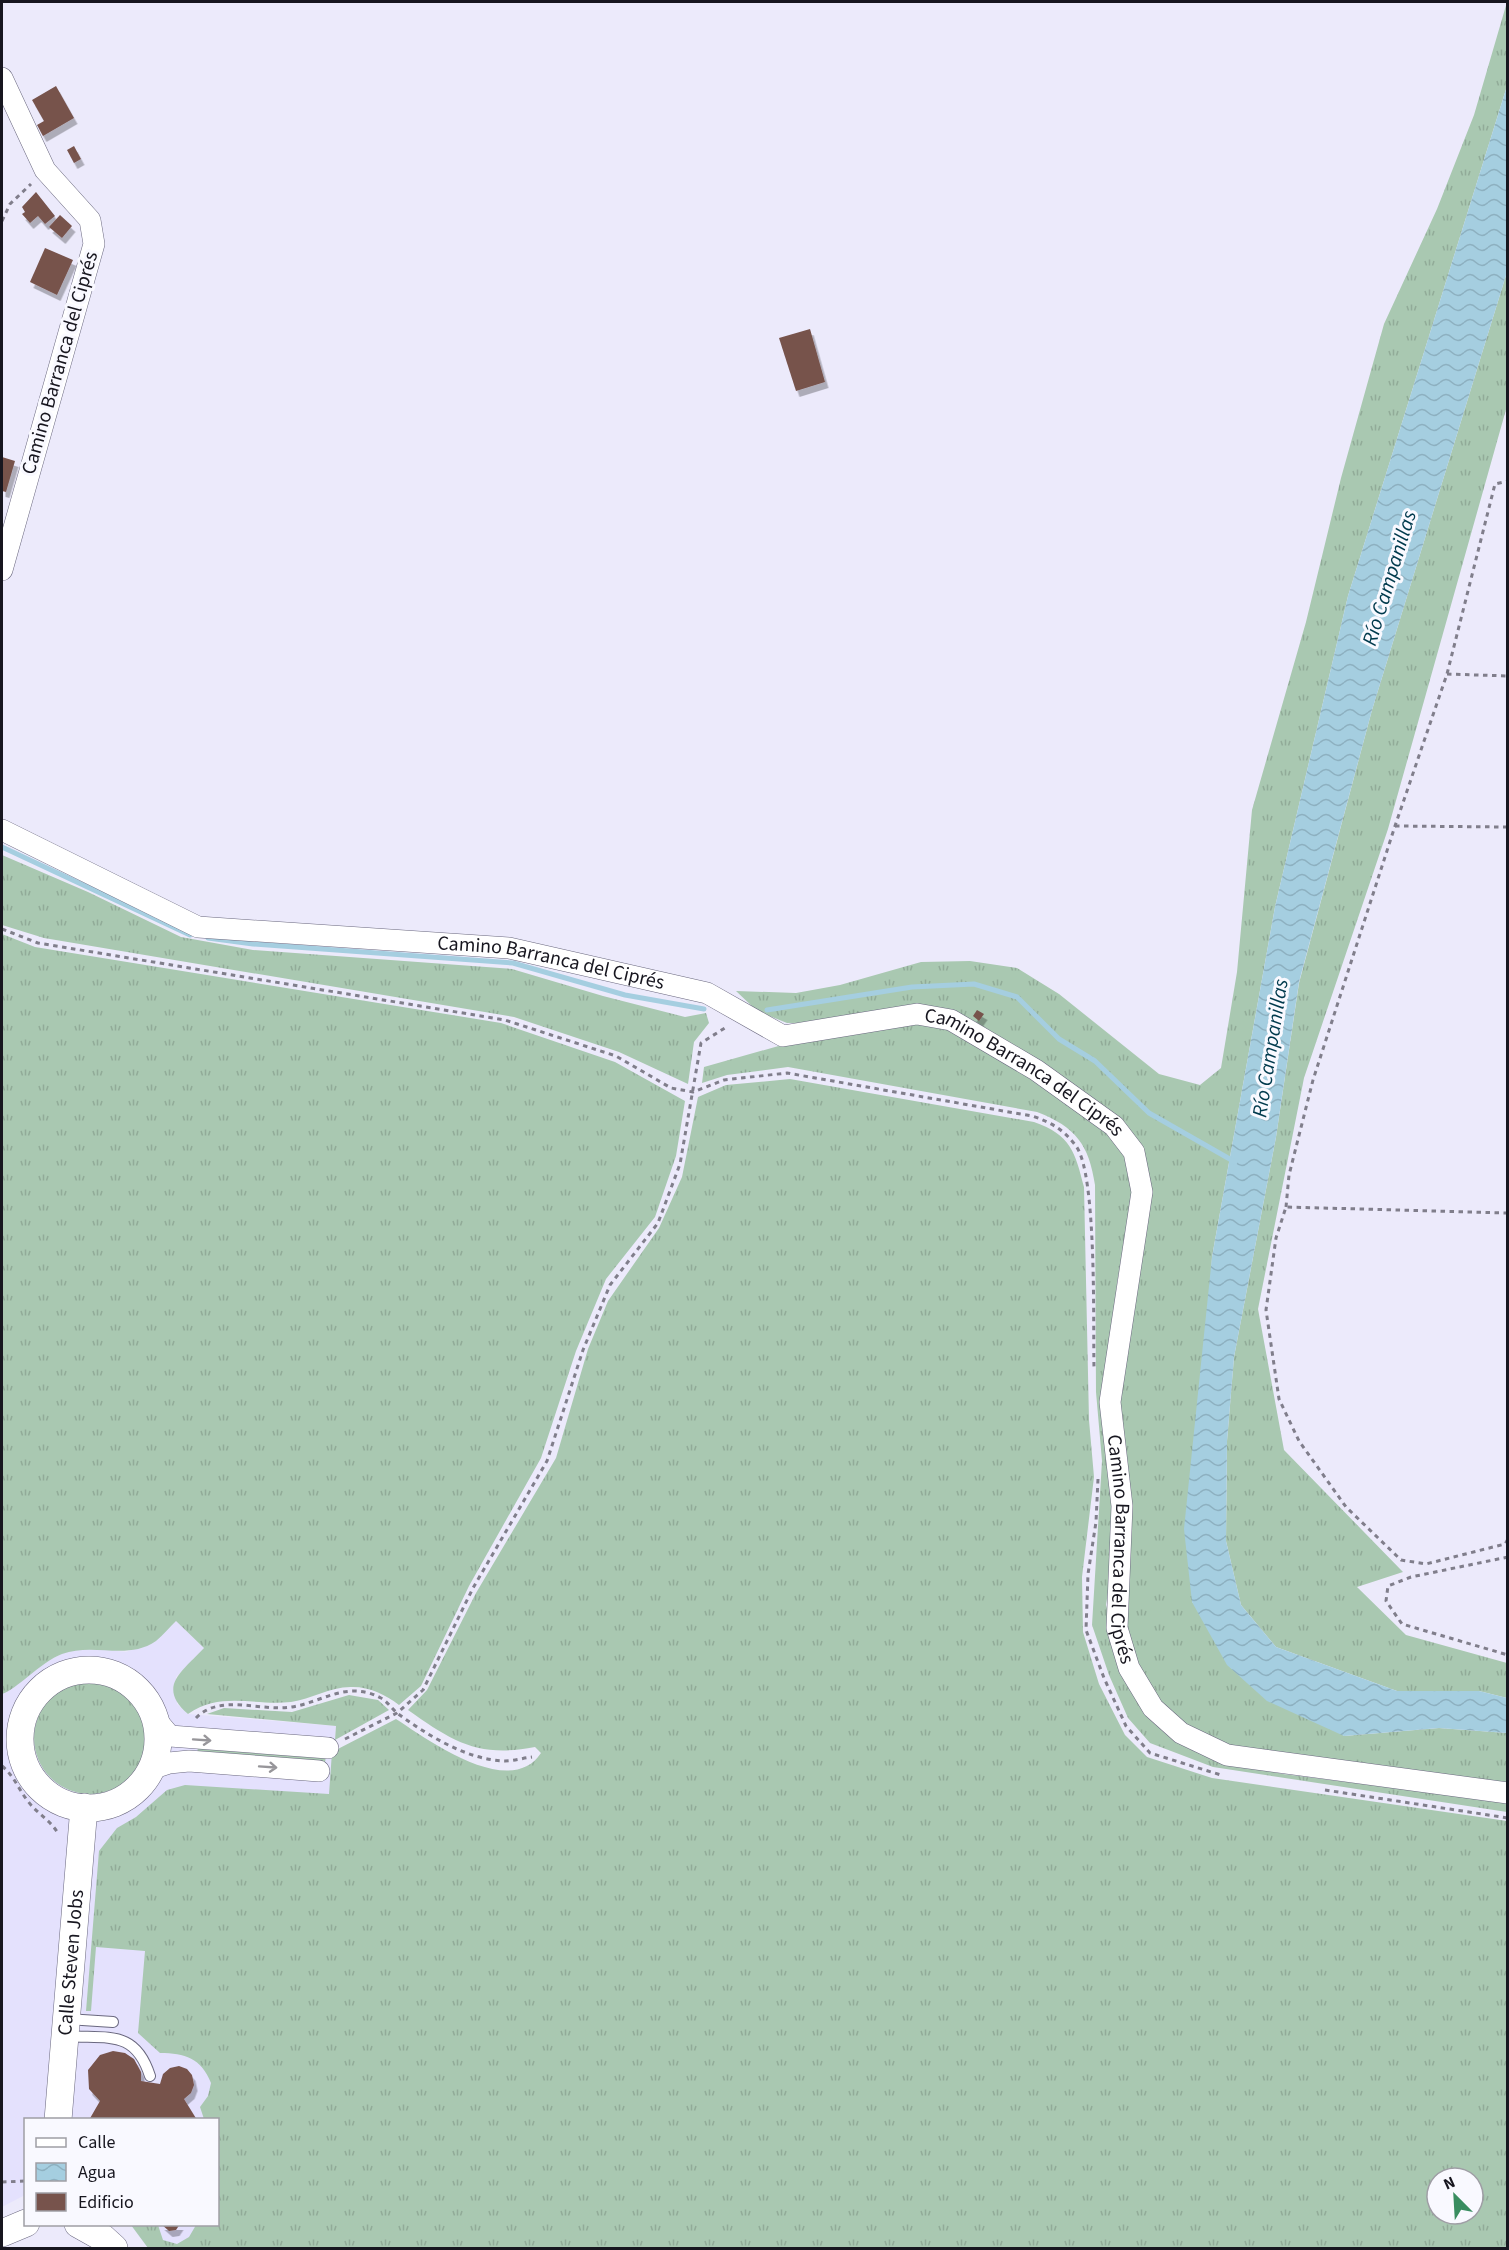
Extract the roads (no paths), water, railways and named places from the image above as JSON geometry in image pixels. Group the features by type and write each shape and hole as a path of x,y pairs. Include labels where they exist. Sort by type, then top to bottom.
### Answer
{"street":[{"name":"Camino Barranca del Ciprés","path":"2,78 45,170 90,219 94,244 2,570"},
{"name":"Camino Barranca del Ciprés","path":"2,830 198,927 509,948 707,993 783,1036 916,1014 951,1020 1046,1077 1114,1126 1134,1152 1142,1192 1110,1402 1122,1506 1122,1559 1116,1593 1117,1628 1128,1668 1153,1708 1181,1733 1227,1755 1508,1793"},
{"path":"90,1668 116,1674 124,1679 145,1696 153,1716 159,1733 158,1753 137,1790 120,1801 92,1808 64,1804 39,1788 11,1747 12,1719 47,1683 90,1668"},
{"path":"153,1716 170,1736 328,1748"},
{"path":"148,1770 169,1763 189,1761 319,1771"},
{"name":"Calle Steven Jobs","path":"58,2118 84,1807"},
{"path":"83,2226 103,2238 114,2248"}],"lane":[{"path":"66,2027 113,2022"},
{"path":"66,2027 124,2040 135,2046 144,2057 150,2076"}],"water":[{"name":"Río Campanillas","path":"1507,86 1507,272 1372,710 1299,982 1276,1137 1234,1357 1227,1441 1226,1541 1241,1605 1276,1647 1397,1691 1479,1691 1507,1698 1507,1733 1439,1728 1344,1736 1267,1701 1227,1665 1192,1602 1184,1529 1212,1257 1275,907 1348,596"}],"waterway":[{"path":"2,847 190,935"},
{"path":"208,938 253,944 513,963 625,995 704,1009"},
{"path":"767,1010 912,987 974,984 1017,997 1059,1039 1095,1061 1149,1113 1235,1162"}]}
